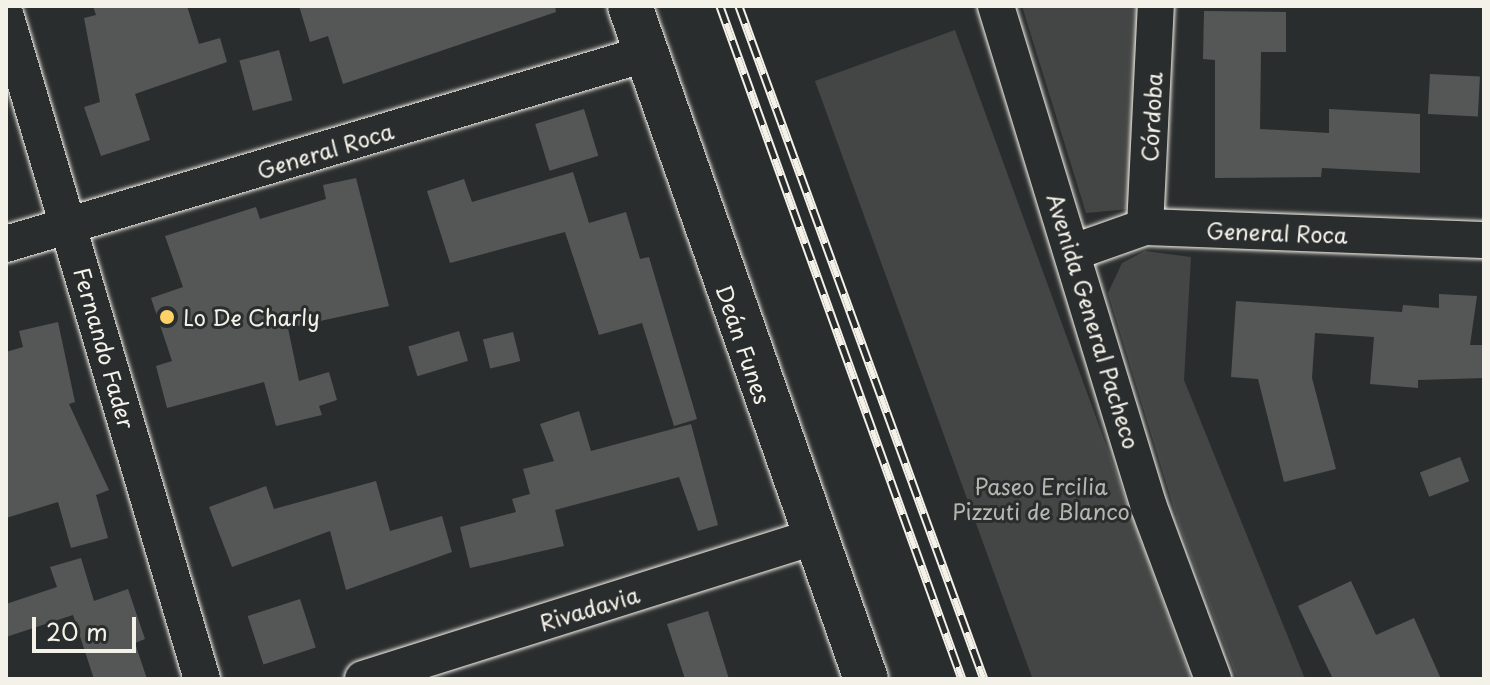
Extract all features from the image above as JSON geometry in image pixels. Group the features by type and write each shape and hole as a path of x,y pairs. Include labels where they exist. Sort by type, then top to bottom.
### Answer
{"main road":[{"name":"Deán Funes","path":"630,6 866,679"}],"street":[{"name":"Avenida General Pacheco","path":"996,6 1074,252 1149,507 1213,679"},
{"name":"Córdoba","path":"1145,227 1156,6"},
{"name":"Fernando Fader","path":"6,17 202,679"},
{"name":"General Roca","path":"6,244 645,54"},
{"name":"General Roca","path":"1074,252 1145,227 1484,240"},
{"name":"Rivadavia","path":"363,679 814,537"}],"green space":[{"path":"1022,6 1138,6 1129,209 1086,213"},
{"name":"Paseo Ercilia Pizzuti de Blanco","path":"955,30 1191,677 1033,679 815,81"},
{"path":"1145,251 1191,257 1184,380 1305,679 1237,679 1179,525 1108,293 1122,263"}],"building":[{"path":"93,6 187,6 199,44 220,38 227,62 135,94 150,140 101,156 84,107 100,102 84,18 96,15"},
{"path":"299,6 555,6 556,12 343,84 328,36 310,42"},
{"path":"1204,11 1286,12 1286,52 1261,52 1260,129 1329,133 1329,109 1420,114 1420,173 1322,168 1321,177 1215,178 1215,60 1203,59"},
{"path":"279,50 292,100 253,111 239,61"},
{"path":"1430,74 1480,77 1478,117 1428,114"},
{"path":"584,109 598,156 550,171 535,124"},
{"path":"573,172 589,223 626,212 640,259 649,257 697,419 674,426 642,323 599,335 565,232 450,263 427,191 464,179 472,202"},
{"path":"356,178 389,306 288,328 299,381 329,372 337,400 319,406 322,415 276,426 264,382 167,408 156,366 172,361 151,298 183,287 165,236 256,207 260,219 326,199 323,185"},
{"path":"1439,294 1477,296 1470,345 1484,345 1484,378 1418,380 1418,388 1370,384 1374,337 1315,333 1312,378 1336,469 1284,482 1258,379 1231,377 1236,301 1402,312 1403,305 1439,308"},
{"path":"58,322 75,402 69,404 109,490 96,495 108,538 71,548 58,502 6,518 6,352 23,347 19,331"},
{"path":"459,331 468,361 417,376 408,346"},
{"path":"513,332 520,361 490,369 483,339"},
{"path":"579,411 591,451 691,424 718,525 698,531 679,477 555,510 564,546 470,568 460,527 516,512 512,499 530,494 523,469 554,461 540,424"},
{"path":"1460,457 1469,481 1429,497 1420,472"},
{"path":"376,481 390,531 442,516 452,552 346,590 330,531 232,567 209,507 266,486 274,509"},
{"path":"81,558 94,601 128,589 145,639 135,643 147,679 94,679 73,615 6,637 6,604 57,587 50,567"},
{"path":"1351,581 1376,635 1414,618 1441,679 1333,679 1298,606"},
{"path":"300,599 316,648 263,664 248,616"},
{"path":"708,611 729,679 685,679 667,624"}],"railway":[{"path":"720,6 962,679"},
{"path":"739,6 984,679"}],"place":[{"name":"Lo De Charly","path":"167,317"}]}
